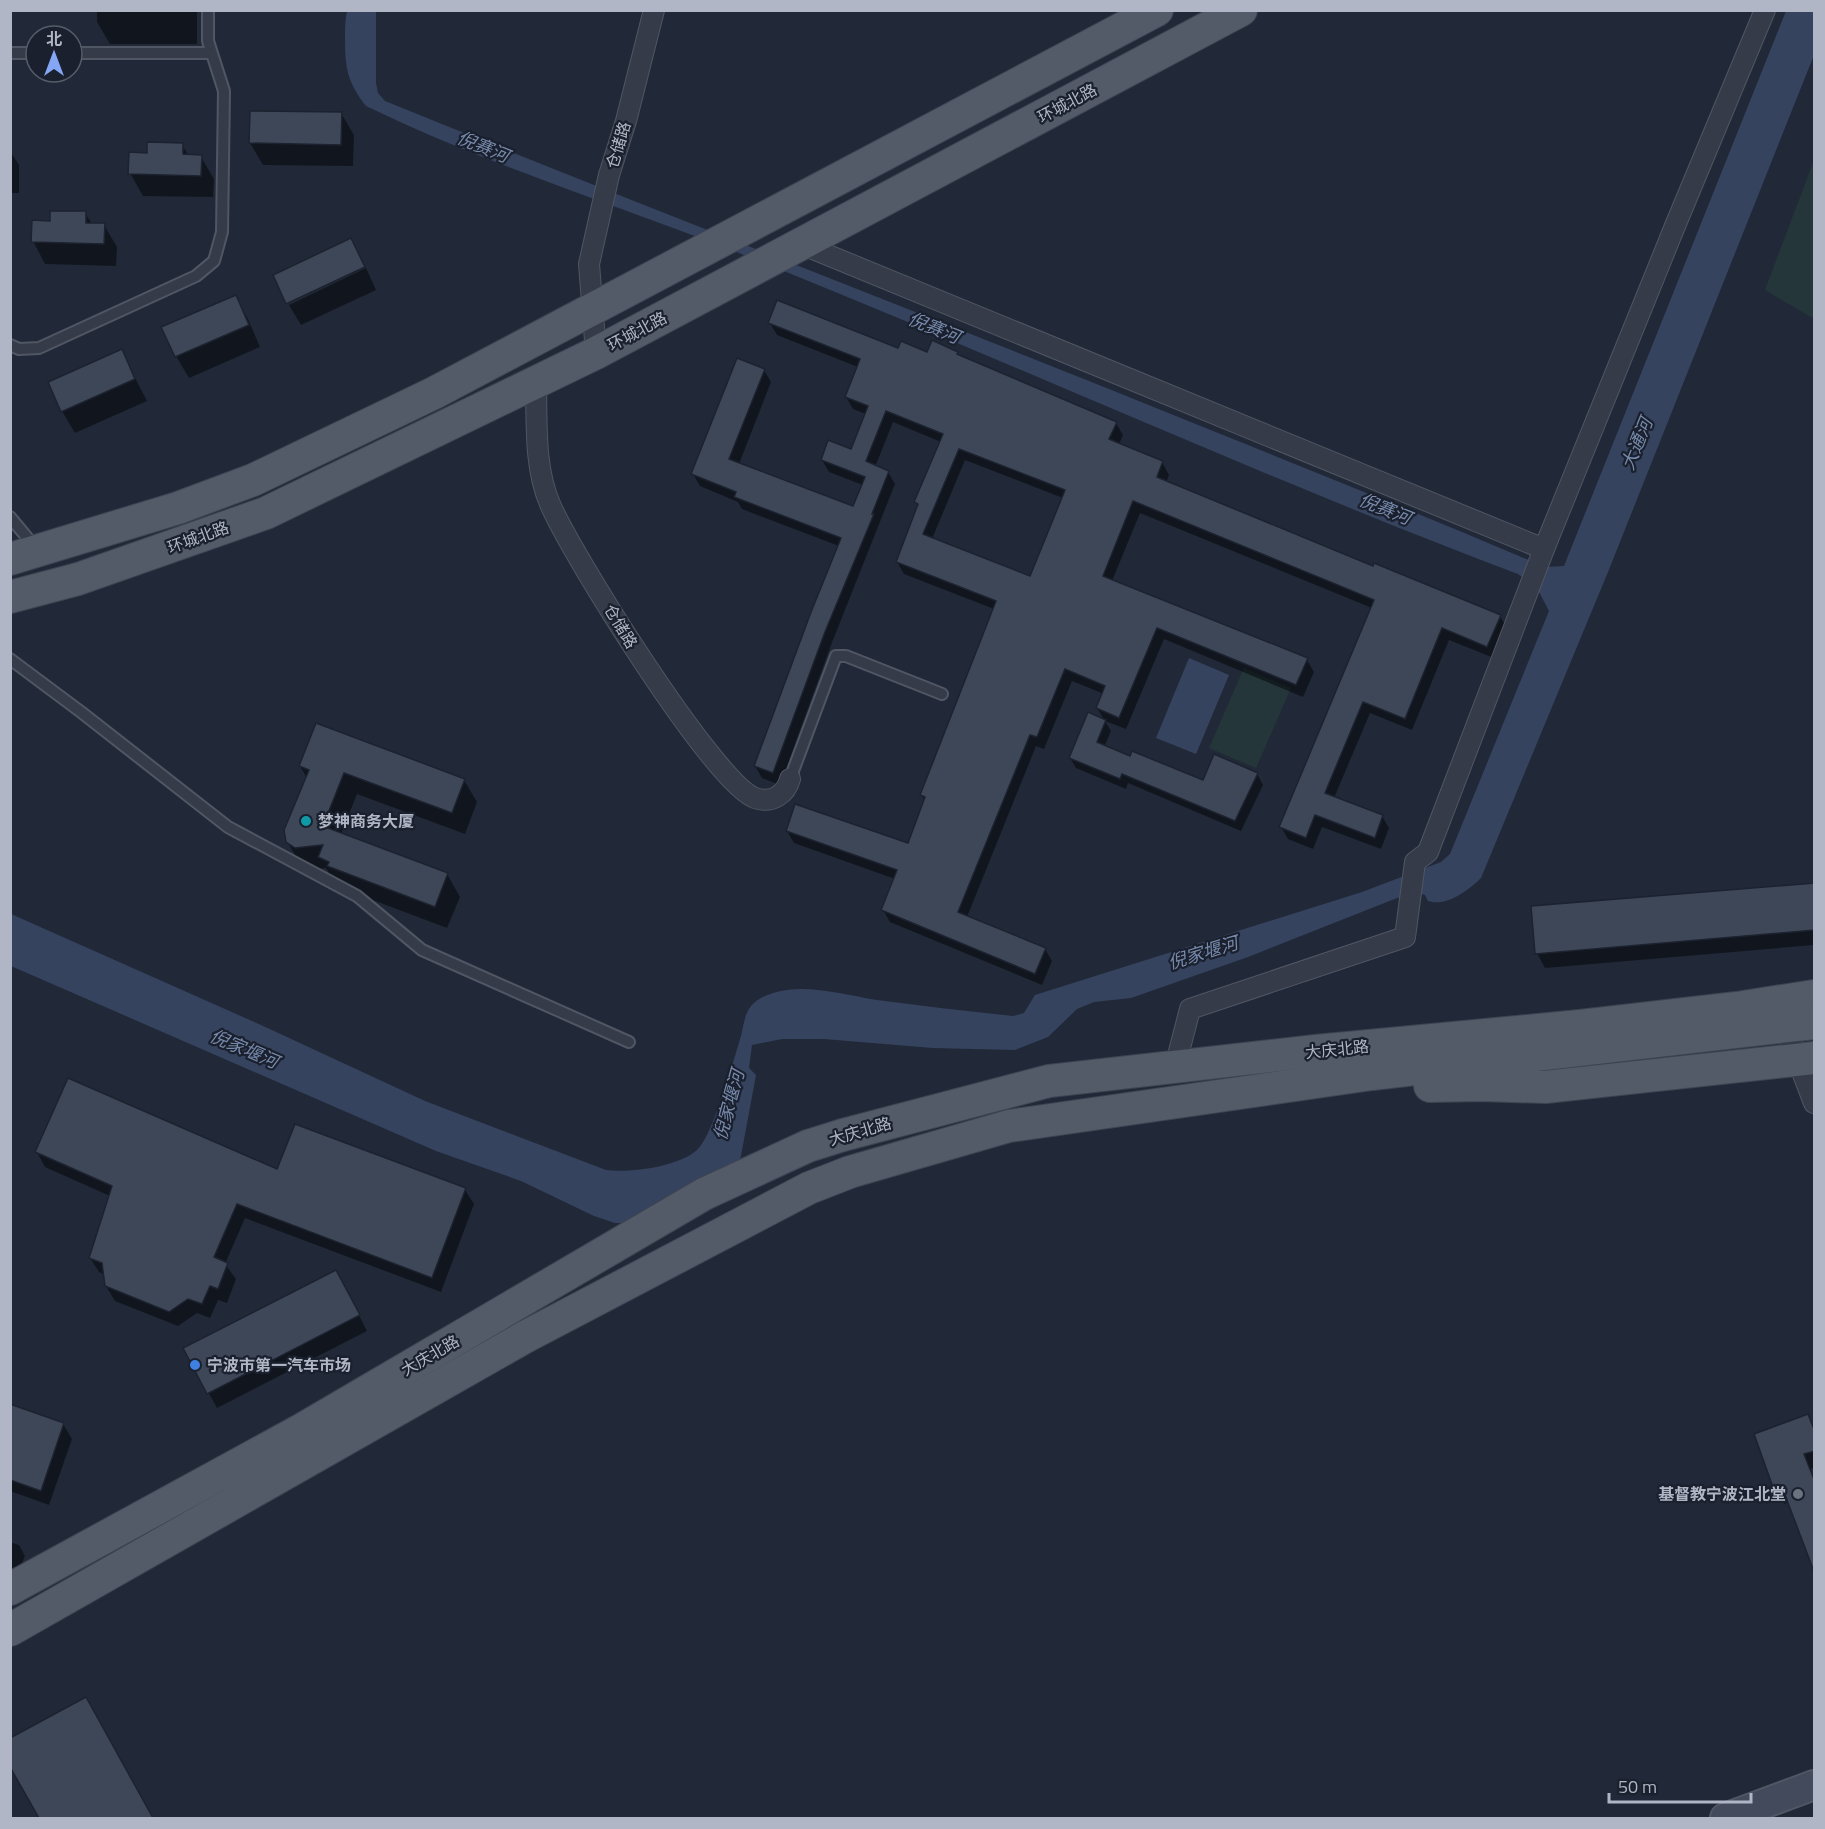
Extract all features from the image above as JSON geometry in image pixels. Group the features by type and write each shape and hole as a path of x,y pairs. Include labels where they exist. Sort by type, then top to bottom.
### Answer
{"main road":[{"name":"环城北路","path":"10,597 78,579 266,513 596,353 1241,10"},
{"name":"环城北路","path":"25,555 178,508 253,480 434,393 1156,11"},
{"name":"大庆北路","path":"10,1629 525,1337 809,1188 850,1172 1009,1126 1791,1017 1815,996"},
{"name":"大庆北路","path":"10,1588 301,1430 704,1194 808,1146 1049,1081 1580,1026 1791,1017"},
{"name":"大庆北路","path":"1372,1074 1389,1085 1410,1087 1481,1085 1545,1087 1809,1070"},
{"path":"1725,1818 1815,1785"}],"street":[{"name":"仓储路","path":"596,353 589,264 609,175 626,121 654,10"},
{"path":"1175,1067 1190,1009 1405,937 1415,862 1428,852 1544,550 1765,10"},
{"path":"801,244 1544,550"},
{"name":"仓储路","path":"536,382 539,460 550,503 568,538 635,650 696,736 734,783 755,798 768,800 781,795 790,779"},
{"path":"1791,1017 1809,1070 1815,1103"}],"lane":[{"path":"10,345 19,349 39,348 196,276 214,261 222,232 224,91 208,41 208,10"},
{"path":"84,53 211,53"},
{"path":"10,517 25,555"},
{"path":"790,779 836,656 846,656 942,694"},
{"path":"10,659 228,827 357,896 422,950 629,1042"}],"shaded area":[{"path":"1814,160 1814,319 1765,290"},
{"path":"1244,668 1291,688 1256,768 1209,748"}],"water":[{"path":"347,11 376,11 376,83 378,93 385,101 1105,388 1545,567 1564,566 1786,11 1814,11 1814,55 1608,572 1481,878 1463,893 1449,900 1428,901 1425,895 1419,893 1397,898 1248,957 1131,998 1094,1002 1077,1009 1048,1037 1015,1050 933,1048 824,1039 782,1039 752,1045 749,1068 756,1075 740,1161 625,1223 615,1223 594,1216 521,1181 436,1151 11,966 11,914 425,1101 606,1170 628,1171 653,1168 689,1156 703,1142 710,1130 722,1096 746,1014 752,1005 765,996 786,990 810,989 877,1000 1013,1016 1024,1013 1035,995 1362,892 1441,862 1450,854 1549,611 1537,588 1518,574 1332,501 779,269 467,151 366,106 351,83 347,67 345,21"},
{"path":"1189,658 1229,675 1196,754 1156,738"}],"building":[{"path":"250,111 342,112 341,145 249,143"},
{"path":"147,142 183,143 183,154 202,155 201,176 128,174 129,152 147,153"},
{"path":"50,211 86,211 86,223 105,223 104,244 31,242 32,220 50,221"},
{"path":"351,238 365,267 286,304 273,275"},
{"path":"236,295 249,325 175,357 161,327"},
{"path":"777,300 898,348 901,341 927,352 932,340 958,352 957,354 1117,422 1109,439 1163,461 1157,477 1373,566 1374,563 1501,615 1487,647 1442,628 1405,719 1363,702 1325,793 1383,815 1375,838 1315,815 1306,838 1279,827 1374,600 1133,501 1103,576 1308,658 1296,685 1157,628 1119,718 1096,708 1105,686 1065,669 1037,737 1030,735 958,912 1046,948 1035,974 881,910 897,870 786,831 795,804 908,843 925,797 920,795 996,601 896,562 918,504 914,502 943,434 886,411 866,461 889,471 872,514 874,514 825,632 773,773 754,766 841,538 734,497 736,492 691,474 737,358 765,369 729,459 853,506 865,477 821,460 828,440 851,449 868,406 845,397 860,359 768,323","holes":["959,449 1065,490 1030,576 923,534"]},
{"path":"122,349 135,379 61,412 48,382"},
{"path":"1088,712 1106,720 1097,742 1130,756 1132,751 1203,780 1214,754 1258,773 1235,821 1122,774 1120,779 1069,758"},
{"name":"梦神商务大厦","path":"316,723 465,779 452,813 344,773 323,826 448,873 435,907 327,866 329,862 318,857 323,845 295,848 286,842 284,830 309,770 299,766"},
{"path":"1815,883 1815,930 1535,954 1531,906"},
{"path":"68,1078 277,1169 295,1124 466,1188 432,1278 237,1204 214,1257 228,1263 218,1289 210,1286 202,1304 188,1299 169,1312 105,1286 102,1263 89,1258 112,1186 35,1152"},
{"path":"336,1270 360,1315 207,1394 183,1348"},
{"path":"10,1404 64,1423 41,1491 10,1480"},
{"name":"基督教宁波江北堂","path":"1808,1414 1815,1432 1815,1451 1804,1454 1815,1482 1815,1569 1813,1569 1782,1487 1774,1490 1754,1434"},
{"path":"86,1697 153,1818 39,1818 10,1767 10,1738"}],"place":[{"name":"梦神商务大厦","path":"306,821"},
{"name":"宁波市第一汽车市场","path":"195,1365"},
{"name":"基督教宁波江北堂","path":"1798,1494"}],"water label":[{"name":"倪赛河","path":"483,147"},
{"name":"倪赛河","path":"934,328"},
{"name":"大通河","path":"1637,444"},
{"name":"倪赛河","path":"1385,509"},
{"name":"倪家堰河","path":"1203,953"},
{"name":"倪家堰河","path":"244,1049"},
{"name":"倪家堰河","path":"729,1105"}]}
